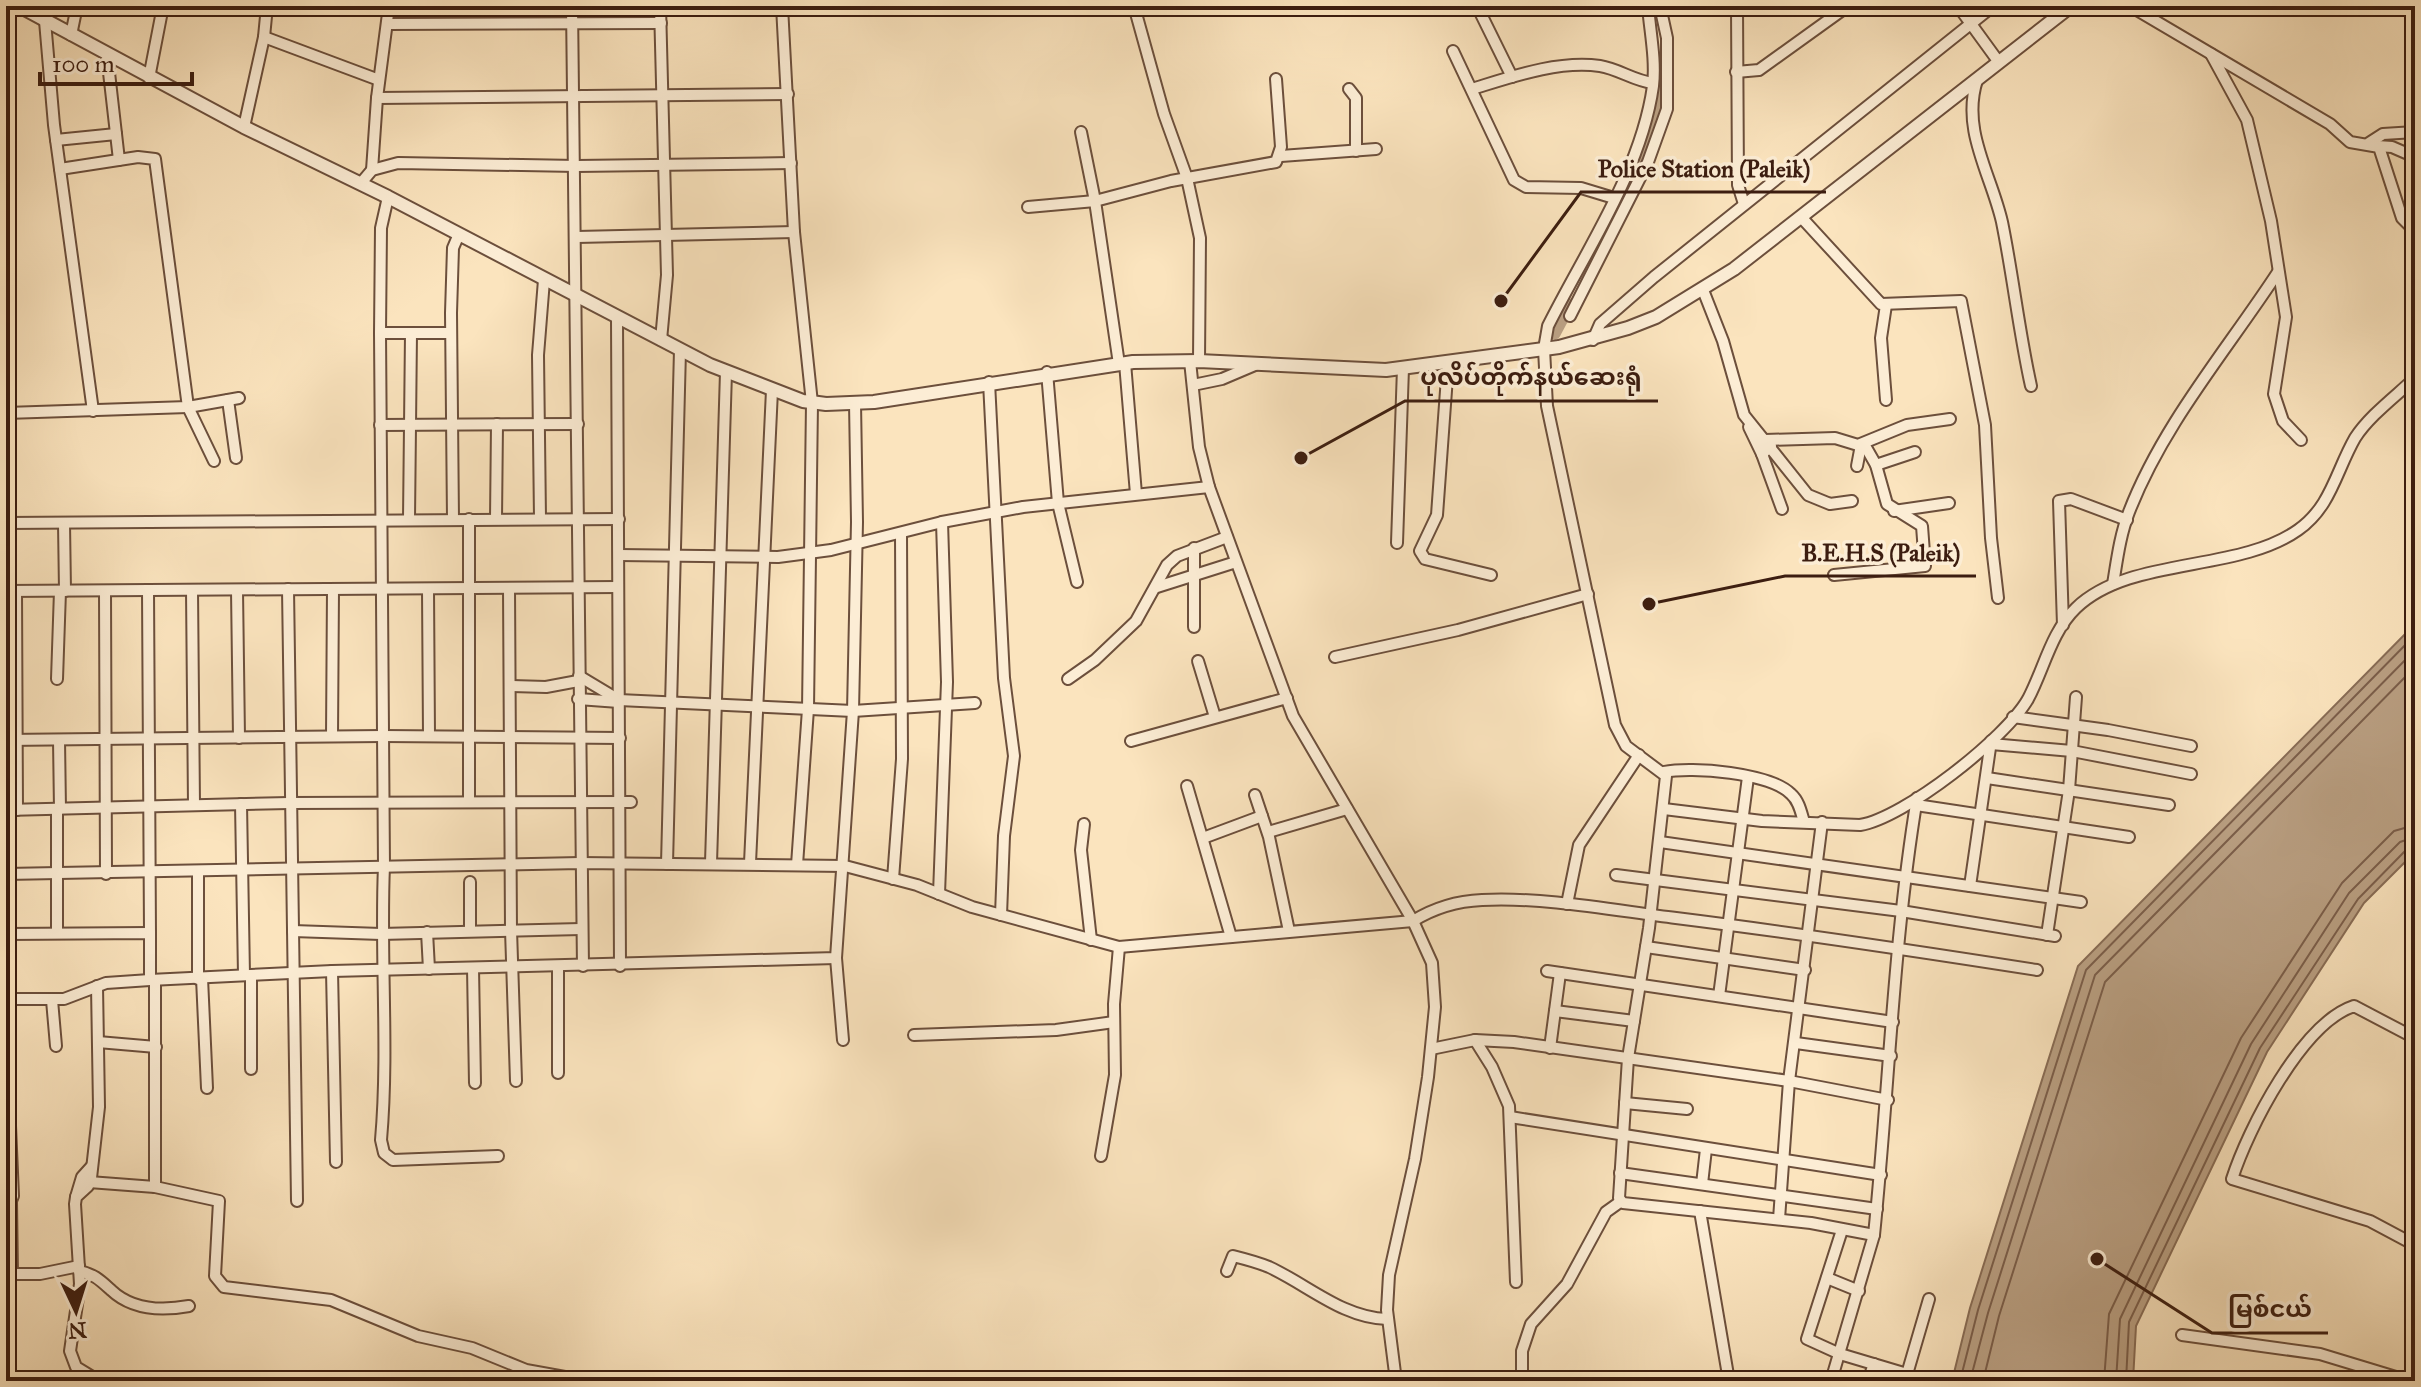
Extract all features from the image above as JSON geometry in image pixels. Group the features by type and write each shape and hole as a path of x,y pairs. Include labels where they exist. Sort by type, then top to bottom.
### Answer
{"street":[{"path":"19,6 149,78 361,183 680,350 726,372 812,403 855,403 1122,363 1195,361 1337,371 1403,368 1593,340 1643,323 1703,290 2071,6"},
{"path":"71,35 77,6"},
{"path":"149,78 163,6"},
{"path":"244,127 264,37 267,6"},
{"path":"372,170 377,98 389,6"},
{"path":"572,6 577,166 577,587 583,966"},
{"path":"660,6 665,94 663,165 667,275 661,340"},
{"path":"782,6 794,232 812,403 808,709 797,865"},
{"path":"1134,6 1164,114 1187,178 1203,258 1193,385 1199,447 1209,487 1300,731 1424,941 1434,982 1431,1049 1415,1159 1390,1266 1387,1319 1396,1381"},
{"path":"1477,6 1512,77"},
{"path":"1648,6 1656,56 1644,131 1632,167 1548,326 1544,349 1547,406 1615,725 1626,746 1664,772 1691,769 1748,777 1791,794 1804,822"},
{"path":"1570,316 1660,132 1667,109 1668,45 1660,6"},
{"path":"1737,6 1738,185 1744,204"},
{"path":"1736,72 1759,70 1848,6"},
{"path":"1958,6 1998,61"},
{"path":"1593,340 1600,324 1744,204 1993,6"},
{"path":"2130,6 2330,124 2350,142 2392,147 2415,157"},
{"path":"45,21 56,140 93,411"},
{"path":"387,24 661,23"},
{"path":"264,37 379,80"},
{"path":"1656,56 1668,45"},
{"path":"1453,51 1500,154 1520,185 1581,188 1614,198"},
{"path":"2211,54 2247,120 2271,221 2286,317 2274,394 2283,421 2301,440"},
{"path":"107,55 119,160"},
{"path":"1472,89 1560,67 1600,66 1653,83"},
{"path":"1977,78 1971,97 1972,123 2001,221 2031,386"},
{"path":"1276,79 1281,156"},
{"path":"1349,89 1356,98 1356,151"},
{"path":"377,98 788,94"},
{"path":"1081,132 1122,363 1136,494"},
{"path":"2373,144 2383,134 2415,132"},
{"path":"56,140 116,134"},
{"path":"2373,144 2381,151 2405,225 2415,231"},
{"path":"1028,207 1095,201 1187,178 1263,167 1281,156 1376,149"},
{"path":"60,169 150,156 155,159 188,407 214,461"},
{"path":"361,183 372,170 398,163 577,166 791,163"},
{"path":"388,197 381,228 380,333 384,866 381,934 387,1038 381,1140 384,1153 393,1160 498,1156"},
{"path":"1801,217 1886,305 1961,301 1985,425 1998,598"},
{"path":"577,237 794,232"},
{"path":"453,519 451,333 453,248 459,234"},
{"path":"2113,584 2127,520 2168,437 2278,272"},
{"path":"540,518 540,306 544,280"},
{"path":"1703,290 1747,419 1766,447 1808,495 1830,504 1852,501"},
{"path":"1886,305 1881,338 1886,400"},
{"path":"617,318 619,701 626,802 620,864 620,966"},
{"path":"380,333 451,333"},
{"path":"409,519 411,333"},
{"path":"667,864 680,350"},
{"path":"1448,363 1437,515 1420,551 1425,559 1491,575"},
{"path":"1193,385 1222,379 1255,365"},
{"path":"1397,543 1403,368"},
{"path":"711,863 726,372"},
{"path":"1047,372 1058,503 1077,582"},
{"path":"1664,809 1743,818 1871,823 1916,801 1991,743 2026,702 2063,626 2078,606 2113,584 2271,543 2297,531 2318,513 2334,488 2355,439 2415,378"},
{"path":"989,382 1004,678 1014,756 1004,836 1001,915"},
{"path":"750,863 772,390"},
{"path":"6,413 188,407 233,399 236,458"},
{"path":"843,1040 836,958 845,866 853,711 857,544 855,403"},
{"path":"1766,447 1835,438 1862,444 1907,425 1950,419"},
{"path":"496,519 497,424"},
{"path":"380,425 578,424"},
{"path":"6,433 6,476"},
{"path":"1834,575 1924,568 1922,526 1887,504 1876,465 1862,444"},
{"path":"1857,466 1862,444"},
{"path":"1766,447 1782,509"},
{"path":"1876,465 1915,452"},
{"path":"619,555 766,558 811,553 995,512 1209,487"},
{"path":"2063,626 2059,501 2071,499 2127,520"},
{"path":"1901,512 1949,503"},
{"path":"469,519 469,801"},
{"path":"6,523 619,519"},
{"path":"939,894 947,706 947,611 942,522"},
{"path":"57,679 64,523"},
{"path":"893,879 901,791 901,533"},
{"path":"1068,679 1095,660 1136,621 1167,565 1194,548 1227,537"},
{"path":"1194,548 1194,627"},
{"path":"1157,587 1236,562"},
{"path":"189,1306 144,1308 120,1297 96,1276 79,1268 40,1274 9,1274 7,934 11,810 11,591 618,587"},
{"path":"509,588 512,686 511,930 516,1081"},
{"path":"288,589 297,1201"},
{"path":"332,736 333,589"},
{"path":"428,589 429,736"},
{"path":"148,590 150,933 156,1047 155,1187"},
{"path":"192,590 194,805"},
{"path":"237,590 239,738"},
{"path":"105,591 103,808 106,874"},
{"path":"1335,657 1446,633 1588,594"},
{"path":"1198,661 1215,717"},
{"path":"512,686 546,687 578,679 619,701"},
{"path":"1616,875 1813,898 2051,936 2053,898 2069,790 2076,697"},
{"path":"1131,741 1287,698"},
{"path":"578,699 670,700 853,711 902,711 975,703"},
{"path":"2013,717 2191,746"},
{"path":"11,740 332,736 620,738"},
{"path":"57,933 59,740"},
{"path":"1991,743 2072,751 2191,774"},
{"path":"1970,886 1983,814 1991,743"},
{"path":"1567,904 1579,845 1639,755"},
{"path":"1620,1202 1628,1058 1651,915 1664,809 1664,772"},
{"path":"1719,996 1748,777"},
{"path":"1987,778 2169,805"},
{"path":"1187,786 1231,937"},
{"path":"1255,795 1268,832 1289,931"},
{"path":"1916,801 2129,837"},
{"path":"1831,1381 1874,1235 1888,1100 1904,877 1916,801"},
{"path":"11,810 289,803 626,802"},
{"path":"241,804 251,1069"},
{"path":"1268,832 1347,809"},
{"path":"1203,838 1262,816"},
{"path":"1779,1219 1789,1081 1822,822"},
{"path":"1084,824 1081,850 1091,940"},
{"path":"1660,842 2081,902"},
{"path":"8,874 580,863 845,866 1001,915 1119,947 1413,921 1429,911 1482,900 1567,904 1729,924 2037,970"},
{"path":"198,871 200,978 207,1088"},
{"path":"470,882 470,930"},
{"path":"293,931 381,934 581,929"},
{"path":"427,932 429,969"},
{"path":"7,934 150,933"},
{"path":"1101,1156 1115,1075 1114,1022 1119,947"},
{"path":"1646,947 1805,970"},
{"path":"7,999 64,999 116,981 332,971 620,966 836,958"},
{"path":"558,966 558,1073"},
{"path":"473,968 475,1083"},
{"path":"332,971 336,1162"},
{"path":"1547,971 1893,1022"},
{"path":"1550,1048 1560,973"},
{"path":"76,1197 89,1182 99,1107 97,986"},
{"path":"52,1000 56,1046"},
{"path":"2415,1038 2354,1006 2332,1018 2306,1044 2286,1072 2252,1132 2232,1179 2370,1221 2415,1245"},
{"path":"1555,1011 1634,1021"},
{"path":"914,1035 1056,1030 1114,1022"},
{"path":"1431,1049 1475,1040 1550,1048 1789,1081 1888,1100"},
{"path":"1475,1040 1504,1092 1510,1117 1516,1282"},
{"path":"98,1042 156,1047"},
{"path":"1796,1043 1891,1056"},
{"path":"1625,1103 1687,1109"},
{"path":"1510,1117 1881,1175"},
{"path":"1702,1184 1706,1149"},
{"path":"92,1166 82,1177 76,1197 80,1291 70,1351 76,1367 99,1381"},
{"path":"1620,1173 1877,1209"},
{"path":"89,1182 155,1187 219,1201 215,1276 219,1284 259,1293 331,1300 393,1328 472,1348 525,1376 587,1381"},
{"path":"1522,1380 1522,1351 1531,1324 1567,1284 1606,1212 1620,1202 1779,1219 1874,1235"},
{"path":"1700,1211 1729,1381"},
{"path":"1842,1230 1807,1339 1906,1377 1929,1299"},
{"path":"1227,1271 1233,1256 1268,1267 1353,1313 1387,1319"},
{"path":"1827,1278 1859,1291"},
{"path":"2182,1335 2320,1354 2409,1381"},
{"path":"1868,1381 1874,1364"},
{"path":"1513,1381 1550,1381"}],"water":[{"path":"2415,624 2415,852 2364,903 2267,1052 2136,1326 2133,1381 1952,1381 1970,1308 2078,966"}],"waterway":[{"path":"1613,221 1652,126 1658,86 1657,66"},
{"path":"1555,334 1571,304"}],"place":[{"name":"Police Station (Paleik)","path":"1501,301"},
{"name":"ပုလိပ်တိုက်နယ်ဆေးရုံ","path":"1301,458"},
{"name":"B.E.H.S (Paleik)","path":"1649,604"},
{"name":"မြစ်ငယ်","path":"2097,1259"}]}
